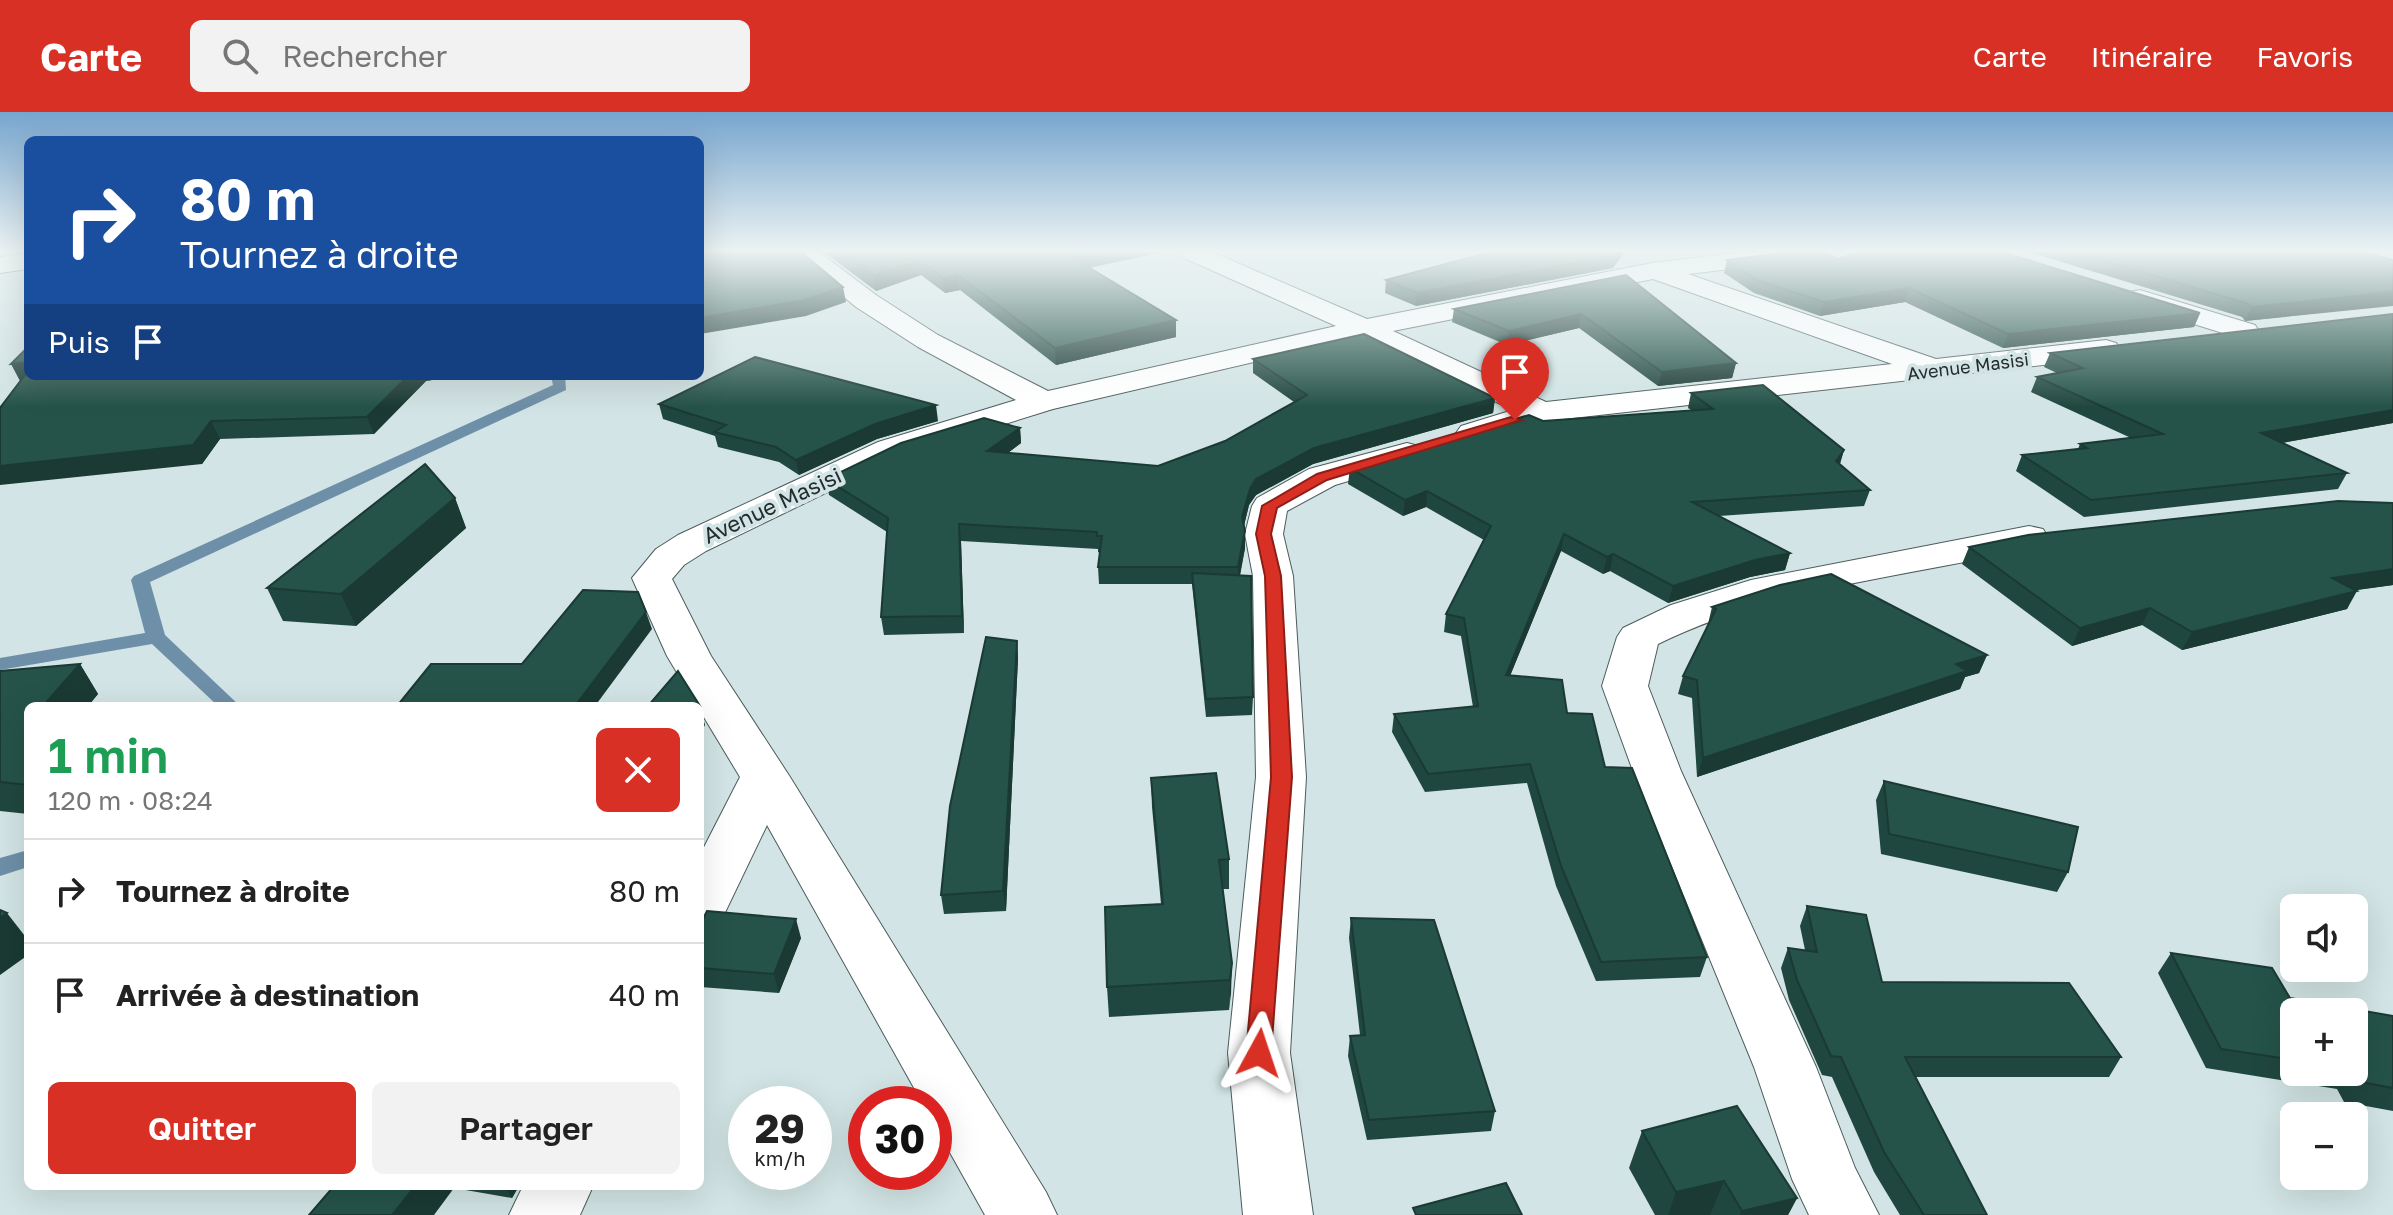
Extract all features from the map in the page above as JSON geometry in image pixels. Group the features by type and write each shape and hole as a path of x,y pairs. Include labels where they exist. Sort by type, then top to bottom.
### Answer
{"street":[{"path":"870,303 916,333 1044,402"},
{"path":"1308,303 1542,412"},
{"name":"Avenue Masisi","path":"1022,1215 765,777 689,656 652,578 670,557 692,543 890,449 1044,402 1364,328 1488,303"},
{"path":"1746,303 1938,370"},
{"path":"2164,303 2260,330 2184,339"},
{"name":"Avenue Masisi","path":"1278,1215 1259,1053 1281,777 1273,576 1264,534 1270,506 1322,477 1542,412 1938,370 2138,345"},
{"path":"1844,1215 1826,1179 1785,1067 1657,771 1625,686 1638,637 1686,614 1765,589 2020,538 2066,532"},
{"path":"704,901 765,777"},
{"path":"544,1215 557,1190"}],"building":[{"path":"704,303 784,303 704,317"},
{"path":"996,303 1149,303 1176,320 1055,348"},
{"path":"1482,303 1662,303 1736,363 1662,372 1581,314 1509,331 1454,309"},
{"path":"1942,303 2169,303 2200,313 2008,334"},
{"path":"2246,303 2285,303 2252,307"},
{"path":"2393,314 2393,410 2261,433 2347,473 2091,500 2022,455 2087,448 2080,444 2163,434 2037,377 2083,368 2050,353"},
{"path":"1364,334 1495,398 1314,448 1256,479 1242,517 1245,531 1238,567 1098,567 1102,536 1097,536 1097,532 959,524 962,616 881,617 888,518 826,479 901,443 984,418 1020,428 987,451 1158,466 1225,441 1307,395 1253,359"},
{"path":"24,351 24,362 11,364"},
{"path":"755,357 936,405 875,424 796,460 776,447 714,432 726,425 659,404"},
{"path":"24,376 24,380 404,380 367,417 211,421 193,445 0,466 0,408"},
{"path":"1763,385 1844,450 1836,461 1870,490 1692,502 1790,553 1755,560 1673,586 1613,554 1607,557 1564,534 1506,675 1562,680 1567,713 1592,714 1605,767 1632,768 1707,957 1601,962 1561,866 1530,764 1428,774 1394,714 1478,706 1464,618 1446,614 1491,526 1427,491 1405,500 1350,468 1529,415 1543,421 1713,409 1691,393"},
{"path":"425,464 455,498 341,594 267,588"},
{"path":"2338,501 2393,503 2393,569 2332,578 2357,591 2192,632 2150,608 2080,628 1969,547 2028,535"},
{"path":"1192,573 1251,576 1253,697 1206,699"},
{"path":"1831,574 1987,655 1956,664 1967,671 1703,758 1697,680 1683,676 1716,609 1712,607 1780,585"},
{"path":"583,590 638,592 646,612 578,702 400,702 431,664 522,664"},
{"path":"986,637 1017,641 1003,891 941,895 950,806"},
{"path":"80,664 47,702 24,702 24,785 0,782 0,671"},
{"path":"678,671 697,702 651,702"},
{"path":"1216,773 1229,859 1219,860 1232,963 1230,980 1107,987 1105,907 1163,904 1151,778"},
{"path":"1884,781 2078,827 2068,872 1889,834"},
{"path":"1807,906 1866,915 1882,982 2069,983 2121,1057 1905,1057 1987,1215 1924,1215 1884,1152 1841,1057 1831,1056 1797,980 1788,948 1817,952"},
{"path":"707,911 796,919 774,974 704,968 704,917"},
{"path":"1351,918 1434,920 1495,1111 1369,1120 1350,1036 1365,1035"},
{"path":"2171,953 2272,968 2290,998 2280,998 2280,1058 2221,1049"},
{"path":"2368,1012 2393,1016 2393,1088 2368,1083"},
{"path":"1737,1106 1797,1198 1742,1211 1724,1181 1676,1192 1642,1131"},
{"path":"1506,1183 1522,1215 1416,1215 1413,1208"},
{"path":"331,1190 412,1190 392,1215 309,1215"}],"waterway":[{"path":"156,637 140,580 561,387 559,380"},
{"path":"0,664 156,637"},
{"path":"156,637 226,702"},
{"path":"0,867 24,859"}],"route":[{"path":"1259,1053 1281,777 1273,576 1264,534 1270,506 1322,477 1515,420"}]}
